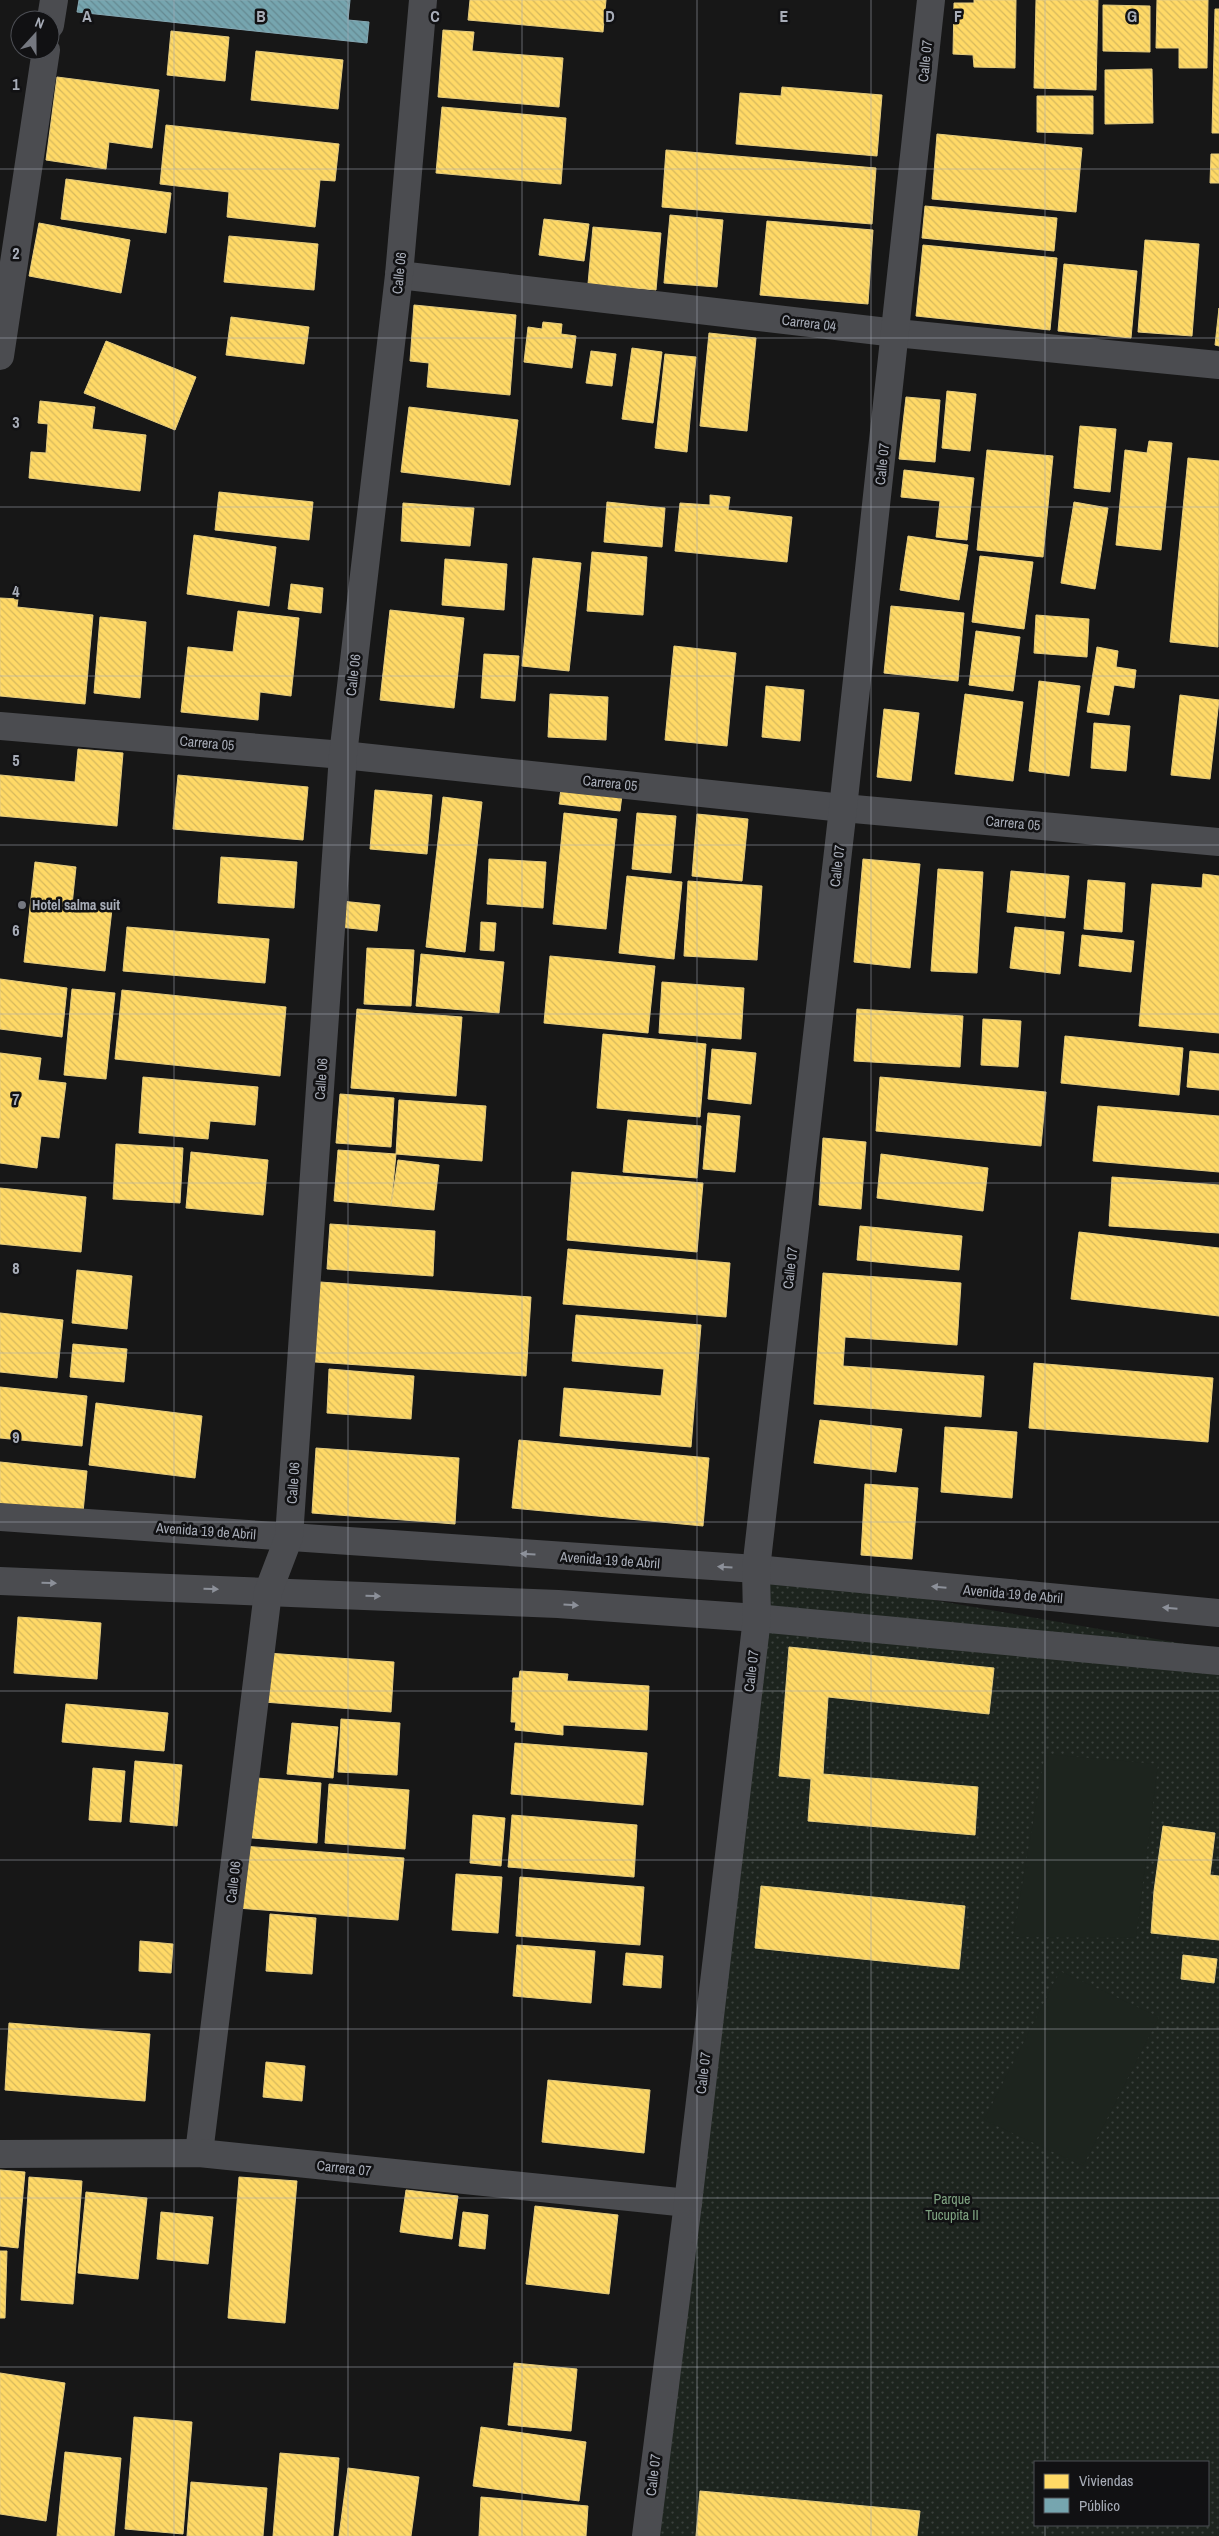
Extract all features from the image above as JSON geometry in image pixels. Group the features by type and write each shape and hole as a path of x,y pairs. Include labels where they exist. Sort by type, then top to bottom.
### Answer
{"street":[{"name":"Calle 06","path":"199,2153 268,1592 289,1537 343,755 399,275 423,0"},
{"name":"Calle 07","path":"646,2536 688,2203 757,1618 756,1569 896,333 931,0"},
{"path":"0,356 44,60"},
{"name":"Carrera 04","path":"399,275 896,333 1219,366"},
{"name":"Carrera 05","path":"0,726 343,755 843,808 1219,842"},
{"name":"Avenida 19 de Abril","path":"0,1517 756,1569 1219,1613"},
{"path":"0,1581 558,1604 757,1618 1219,1661"},
{"name":"Carrera 07","path":"0,2154 199,2153 688,2203"}],"green space":[{"name":"Parque Tucupita II","path":"756,1569 1219,1650 1219,2536 648,2536"},
{"path":"1045,1754 1158,1764 1136,1938 1013,1937"},
{"path":"1060,1971 1159,2017 1083,2166 984,2120"}],"building: Viviendas":[{"path":"470,0 606,0 603,32 468,20"},
{"path":"974,0 1016,0 1015,68 974,67 973,55 953,54 954,3 974,3"},
{"path":"1036,0 1098,0 1096,90 1034,88"},
{"path":"1157,0 1208,0 1207,68 1179,68 1179,48 1156,48"},
{"path":"1103,5 1150,6 1150,52 1103,51"},
{"path":"1215,9 1219,9 1219,133 1212,133"},
{"path":"443,30 474,32 472,51 563,58 559,107 438,97"},
{"path":"171,31 229,37 225,81 167,75"},
{"path":"256,51 343,60 338,109 251,100"},
{"path":"1152,69 1153,123 1105,124 1105,70"},
{"path":"57,77 159,90 152,148 109,142 106,169 46,160"},
{"path":"782,87 882,95 877,156 736,144 740,93 781,96"},
{"path":"1037,96 1093,96 1093,134 1037,132"},
{"path":"442,107 566,118 561,184 436,173"},
{"path":"166,125 339,144 335,181 320,180 315,227 227,217 229,192 160,184"},
{"path":"937,134 1082,148 1076,212 932,199"},
{"path":"666,150 876,168 872,224 662,207"},
{"path":"1211,154 1219,154 1219,183 1210,183"},
{"path":"66,179 171,193 166,233 61,219"},
{"path":"925,206 1057,218 1054,251 922,238"},
{"path":"670,215 723,220 717,287 664,283"},
{"path":"544,219 589,224 584,261 539,255"},
{"path":"767,221 873,230 868,304 760,295"},
{"path":"39,223 130,240 121,293 29,276"},
{"path":"593,227 661,233 656,290 588,284"},
{"path":"229,236 318,244 314,290 224,282"},
{"path":"1145,240 1199,244 1192,336 1138,332"},
{"path":"923,245 1057,258 1050,330 916,316"},
{"path":"1064,264 1137,271 1131,338 1058,331"},
{"path":"414,305 516,315 510,395 427,387 429,363 410,361"},
{"path":"1219,308 1219,346 1215,345"},
{"path":"231,317 309,327 304,364 226,355"},
{"path":"543,322 562,324 561,334 576,336 572,368 524,362 528,327 542,329"},
{"path":"709,333 756,338 747,431 700,426"},
{"path":"106,341 196,377 175,430 84,393"},
{"path":"632,348 662,352 653,423 622,419"},
{"path":"591,351 616,354 612,386 586,383"},
{"path":"665,354 696,357 687,452 655,448"},
{"path":"947,391 976,394 970,451 942,448"},
{"path":"906,397 940,400 935,462 899,459"},
{"path":"40,401 95,407 92,429 146,435 140,491 29,478 31,452 46,453 48,424 38,423"},
{"path":"409,407 518,420 510,485 401,472"},
{"path":"1080,426 1116,429 1110,492 1074,488"},
{"path":"1149,441 1172,443 1161,550 1116,545 1125,450 1147,453"},
{"path":"987,450 1053,456 1043,557 977,550"},
{"path":"1188,458 1219,461 1218,647 1170,642"},
{"path":"904,470 974,478 967,540 936,537 940,501 901,497"},
{"path":"219,492 313,502 309,540 215,530"},
{"path":"710,495 730,497 728,510 792,517 787,562 675,551 680,503 710,505"},
{"path":"607,502 665,508 662,547 604,542"},
{"path":"1074,502 1108,508 1095,589 1061,583"},
{"path":"403,503 474,508 470,546 401,541"},
{"path":"194,535 276,547 269,606 187,594"},
{"path":"908,536 968,545 959,600 900,590"},
{"path":"592,552 647,557 643,615 587,611"},
{"path":"980,556 1033,562 1024,629 972,622"},
{"path":"533,558 581,563 569,671 522,666"},
{"path":"445,559 507,564 504,610 442,605"},
{"path":"291,584 323,588 321,613 288,609"},
{"path":"0,598 18,599 17,607 93,615 85,704 0,696"},
{"path":"891,606 964,613 958,681 884,673"},
{"path":"390,610 464,618 454,708 380,700"},
{"path":"238,611 299,618 291,696 260,692 258,720 181,712 188,647 233,652"},
{"path":"1036,615 1089,619 1087,657 1034,653"},
{"path":"100,617 146,622 140,698 94,693"},
{"path":"976,631 1020,637 1013,691 969,685"},
{"path":"674,646 736,653 727,746 665,740"},
{"path":"1097,647 1118,651 1116,667 1136,670 1134,688 1114,685 1109,715 1087,712"},
{"path":"484,654 519,656 515,701 481,698"},
{"path":"1039,681 1080,686 1069,776 1029,771"},
{"path":"766,686 804,690 800,741 762,737"},
{"path":"550,694 608,697 606,740 548,737"},
{"path":"965,694 1023,702 1013,781 955,774"},
{"path":"1180,695 1219,700 1210,779 1171,775"},
{"path":"884,709 919,713 911,781 877,777"},
{"path":"1094,723 1130,726 1126,771 1091,768"},
{"path":"78,749 123,753 117,826 0,816 0,775 75,782"},
{"path":"178,775 308,787 303,840 173,829"},
{"path":"562,781 623,787 620,811 559,804"},
{"path":"375,790 432,795 427,854 370,849"},
{"path":"443,797 482,802 465,952 426,947"},
{"path":"564,813 617,819 606,929 553,924"},
{"path":"637,813 676,816 671,873 632,869"},
{"path":"697,814 748,819 742,881 692,876"},
{"path":"221,857 297,862 294,908 218,903"},
{"path":"489,859 546,862 543,908 487,904"},
{"path":"863,859 920,864 910,968 854,962"},
{"path":"35,862 76,867 72,905 112,909 105,971 24,962"},
{"path":"938,869 983,872 977,973 931,971"},
{"path":"1011,871 1069,876 1065,918 1007,912"},
{"path":"1203,874 1219,876 1219,1033 1139,1026 1152,884 1202,888"},
{"path":"627,876 682,882 674,959 619,953"},
{"path":"1088,880 1125,883 1122,932 1084,929"},
{"path":"688,881 762,886 757,960 684,956"},
{"path":"341,901 380,905 377,931 339,927"},
{"path":"481,922 496,923 494,951 480,950"},
{"path":"127,927 269,939 265,983 123,971"},
{"path":"1015,927 1064,932 1060,974 1010,968"},
{"path":"1082,935 1134,941 1131,972 1079,966"},
{"path":"367,948 414,950 411,1006 364,1004"},
{"path":"421,954 504,962 499,1013 416,1006"},
{"path":"550,956 655,966 648,1033 544,1023"},
{"path":"0,979 67,988 62,1037 0,1029"},
{"path":"662,982 744,988 741,1039 659,1033"},
{"path":"72,989 115,993 106,1079 64,1075"},
{"path":"122,990 286,1007 280,1076 115,1059"},
{"path":"357,1009 462,1017 456,1096 351,1088"},
{"path":"857,1009 963,1016 960,1067 854,1061"},
{"path":"983,1019 1021,1021 1018,1067 981,1065"},
{"path":"603,1034 706,1044 700,1117 597,1108"},
{"path":"1065,1036 1183,1048 1179,1095 1061,1083"},
{"path":"712,1049 756,1053 751,1104 708,1099"},
{"path":"1190,1051 1219,1054 1219,1090 1187,1087"},
{"path":"0,1053 41,1058 38,1080 66,1083 59,1138 41,1136 37,1168 0,1163"},
{"path":"143,1077 258,1087 255,1125 210,1121 208,1139 139,1133"},
{"path":"880,1077 1046,1092 1041,1146 876,1131"},
{"path":"340,1094 394,1098 391,1147 336,1143"},
{"path":"399,1100 486,1106 482,1161 396,1154"},
{"path":"1098,1106 1219,1116 1219,1172 1093,1161"},
{"path":"708,1113 740,1116 735,1172 703,1169"},
{"path":"628,1120 701,1126 697,1178 623,1172"},
{"path":"823,1138 866,1142 861,1209 819,1205"},
{"path":"116,1144 183,1148 180,1203 113,1199"},
{"path":"338,1150 396,1154 391,1206 334,1201"},
{"path":"191,1152 268,1160 263,1215 186,1208"},
{"path":"881,1154 988,1168 983,1211 877,1198"},
{"path":"398,1160 439,1165 434,1210 391,1206"},
{"path":"572,1172 703,1183 697,1252 567,1240"},
{"path":"1112,1177 1219,1185 1219,1233 1109,1226"},
{"path":"0,1188 86,1197 81,1252 0,1244"},
{"path":"330,1224 435,1231 433,1276 327,1269"},
{"path":"860,1226 962,1236 959,1270 857,1260"},
{"path":"1079,1232 1219,1248 1219,1316 1071,1299"},
{"path":"568,1249 730,1263 726,1317 563,1304"},
{"path":"77,1270 132,1276 127,1329 72,1323"},
{"path":"823,1273 961,1283 957,1345 845,1337 843,1366 984,1376 981,1417 814,1404"},
{"path":"320,1282 531,1297 526,1376 315,1362"},
{"path":"0,1313 63,1320 57,1378 0,1372"},
{"path":"576,1315 701,1325 691,1447 560,1436 564,1388 661,1396 664,1369 572,1361"},
{"path":"73,1344 127,1349 124,1382 70,1377"},
{"path":"1034,1363 1213,1378 1208,1442 1029,1428"},
{"path":"329,1369 414,1376 411,1419 327,1413"},
{"path":"0,1387 87,1396 82,1446 0,1438"},
{"path":"96,1403 202,1416 195,1478 89,1465"},
{"path":"820,1420 902,1429 896,1472 814,1463"},
{"path":"945,1427 1017,1432 1012,1498 941,1492"},
{"path":"519,1440 709,1458 703,1526 512,1508"},
{"path":"316,1448 459,1458 455,1524 312,1513"},
{"path":"0,1462 87,1471 81,1533 0,1525"},
{"path":"865,1484 918,1488 912,1559 861,1555"},
{"path":"18,1617 101,1623 97,1679 14,1673"},
{"path":"789,1647 994,1668 989,1714 828,1697 823,1774 978,1787 975,1835 808,1821 811,1779 779,1776"},
{"path":"267,1653 394,1662 391,1712 264,1702"},
{"path":"520,1671 568,1674 567,1681 649,1686 647,1730 563,1725 563,1735 515,1730 516,1722 511,1722 513,1678 519,1678"},
{"path":"66,1704 168,1713 164,1751 62,1742"},
{"path":"341,1719 400,1723 397,1775 338,1772"},
{"path":"292,1723 338,1727 333,1778 287,1774"},
{"path":"515,1743 647,1753 643,1805 511,1794"},
{"path":"135,1761 182,1765 177,1826 130,1822"},
{"path":"93,1768 125,1771 121,1822 89,1820"},
{"path":"244,1777 321,1783 317,1843 239,1837"},
{"path":"329,1784 409,1790 405,1849 325,1843"},
{"path":"473,1815 505,1818 501,1866 470,1863"},
{"path":"512,1815 637,1825 634,1877 508,1867"},
{"path":"1163,1826 1215,1833 1210,1875 1219,1876 1219,1940 1151,1933 1154,1891"},
{"path":"242,1846 404,1858 398,1920 237,1908"},
{"path":"456,1874 502,1877 498,1933 452,1930"},
{"path":"520,1877 644,1887 640,1945 516,1936"},
{"path":"761,1886 965,1906 959,1969 755,1948"},
{"path":"270,1914 316,1918 312,1974 266,1971"},
{"path":"140,1941 173,1944 171,1973 139,1971"},
{"path":"517,1945 595,1951 591,2003 513,1996"},
{"path":"626,1953 663,1956 661,1988 623,1985"},
{"path":"1183,1955 1217,1959 1214,1983 1181,1979"},
{"path":"9,2023 150,2034 145,2101 5,2090"},
{"path":"266,2062 305,2066 302,2101 263,2097"},
{"path":"548,2080 650,2090 644,2153 542,2142"},
{"path":"0,2170 25,2172 18,2248 0,2246"},
{"path":"29,2177 82,2181 73,2304 21,2300"},
{"path":"239,2177 297,2181 285,2323 228,2318"},
{"path":"406,2190 458,2196 452,2239 400,2232"},
{"path":"86,2192 147,2198 138,2279 78,2273"},
{"path":"535,2206 618,2215 609,2294 526,2284"},
{"path":"161,2212 213,2217 208,2264 157,2259"},
{"path":"463,2212 488,2215 485,2249 459,2246"},
{"path":"0,2251 7,2251 5,2318 0,2318"},
{"path":"514,2363 577,2369 571,2431 508,2425"},
{"path":"0,2373 65,2383 46,2521 0,2514"},
{"path":"134,2417 192,2422 183,2534 125,2529"},
{"path":"481,2427 586,2442 579,2501 473,2486"},
{"path":"65,2452 121,2458 114,2536 57,2536"},
{"path":"280,2453 339,2458 333,2536 273,2536"},
{"path":"348,2468 419,2477 411,2536 339,2536"},
{"path":"191,2482 267,2488 263,2536 187,2536"},
{"path":"700,2491 920,2511 917,2536 696,2536"},
{"path":"481,2497 588,2506 586,2536 479,2536"}],"building: Público":[{"path":"79,0 350,0 348,20 369,22 367,43 77,12"}],"place":[{"name":"Hotel salma suit","path":"22,905"}]}
